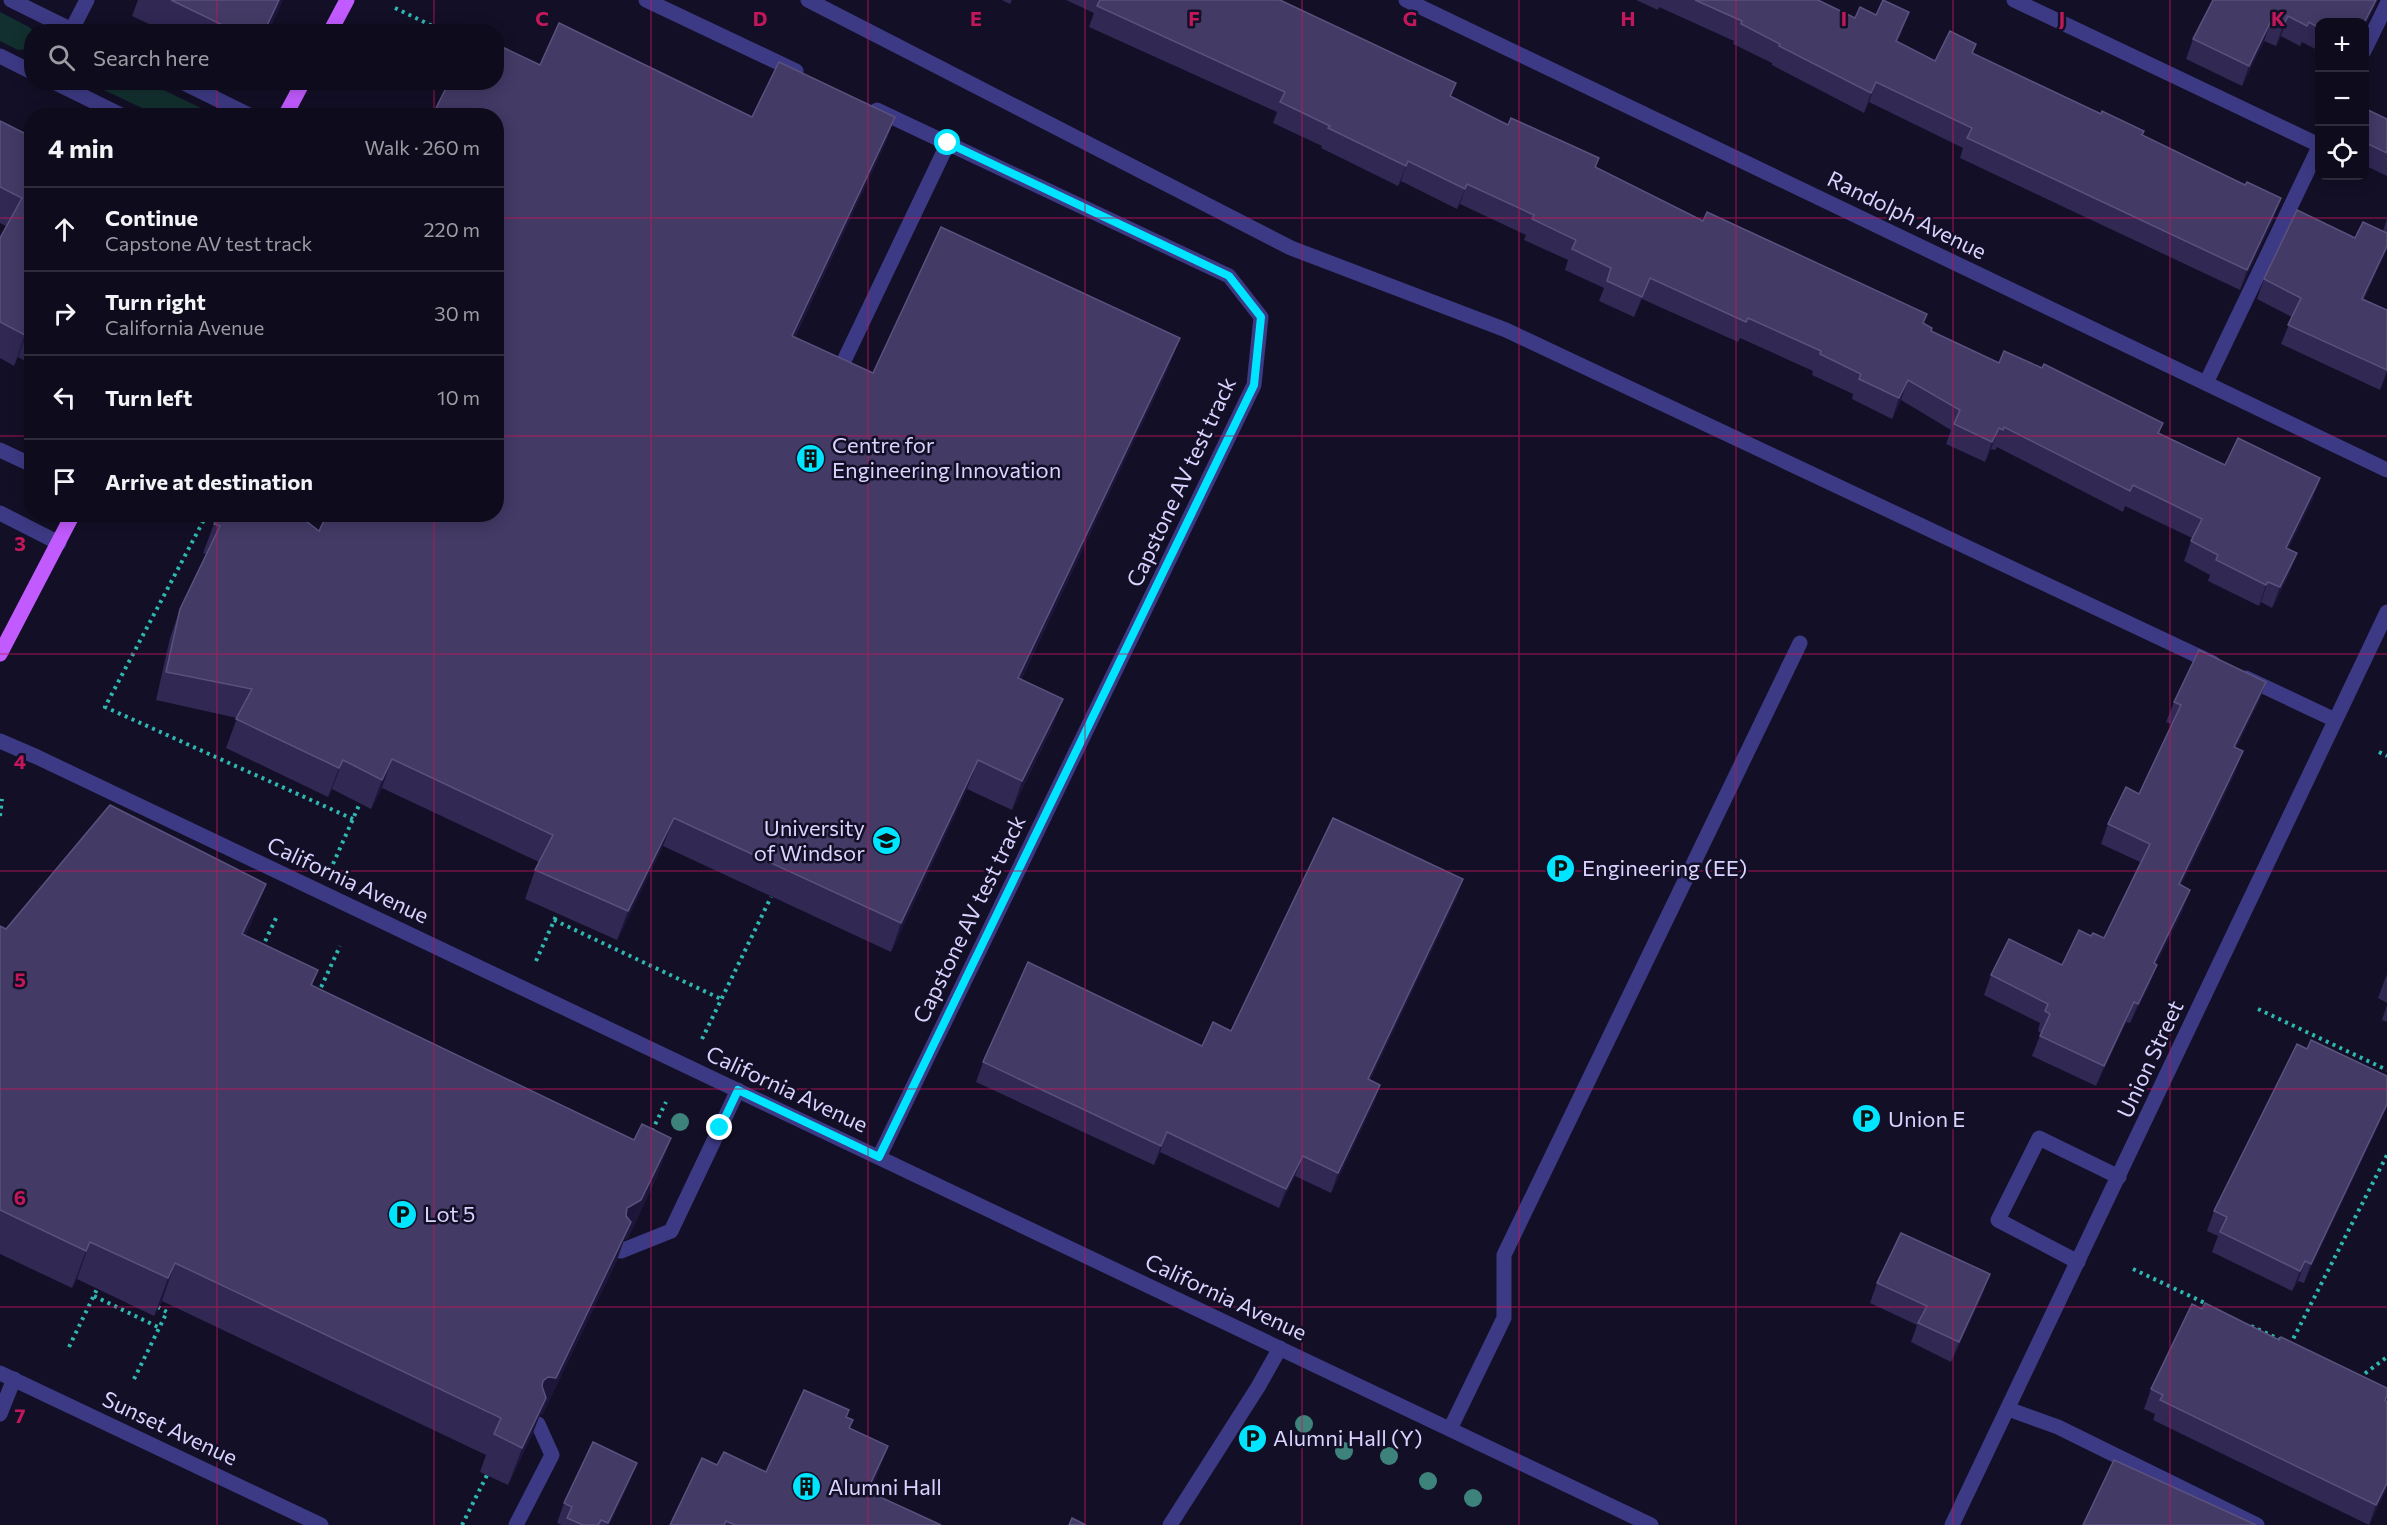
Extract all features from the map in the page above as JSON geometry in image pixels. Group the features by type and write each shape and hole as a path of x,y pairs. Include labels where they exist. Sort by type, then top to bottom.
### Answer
{"main road":[{"path":"334,24 347,0"},
{"path":"289,108 299,90"},
{"path":"0,654 4,637 69,522"}],"street":[{"path":"11,0 61,24"},
{"path":"77,24 87,0"},
{"path":"646,0 808,76"},
{"path":"808,0 1291,248 1506,330 2336,720"},
{"name":"Randolph Avenue","path":"1407,0 2387,470"},
{"path":"2014,0 2315,143"},
{"path":"2369,41 2387,4"},
{"path":"0,56 24,68"},
{"path":"70,90 107,108"},
{"path":"198,90 235,108"},
{"name":"Capstone AV test track","path":"862,102 1229,276 1261,317 1254,385 879,1157"},
{"path":"842,365 948,143"},
{"path":"2206,383 2315,153"},
{"path":"0,450 24,461"},
{"path":"0,513 58,543"},
{"name":"Union Street","path":"1952,1525 2387,612"},
{"path":"1450,1429 1504,1318 1504,1255 1800,643"},
{"name":"California Avenue","path":"0,741 1651,1525"},
{"path":"621,1251 672,1231 738,1090"},
{"path":"2078,1262 1998,1220 2039,1138 2119,1177"},
{"path":"1170,1525 1258,1387 1280,1348"},
{"path":"0,1414 7,1376"},
{"name":"Sunset Avenue","path":"7,1376 321,1525"},
{"path":"2008,1409 2058,1426 2257,1525"},
{"path":"516,1525 552,1455 538,1424"}],"path":[{"path":"395,8 428,24"},
{"path":"203,522 105,707 353,819"},
{"path":"2379,752 2387,756"},
{"path":"0,816 2,799"},
{"path":"333,864 360,803"},
{"path":"702,1039 771,897"},
{"path":"536,961 557,914"},
{"path":"261,948 277,916"},
{"path":"554,920 721,999"},
{"path":"316,999 340,946"},
{"path":"2258,1009 2387,1070"},
{"path":"651,1134 666,1102"},
{"path":"2290,1345 2387,1155"},
{"path":"2133,1269 2217,1309"},
{"path":"69,1347 99,1285"},
{"path":"94,1296 158,1328"},
{"path":"134,1379 166,1312 158,1307"},
{"path":"2248,1324 2300,1349"},
{"path":"2350,1374 2360,1378 2387,1357"},
{"path":"462,1525 487,1475"}],"green space":[{"path":"0,12 24,24 24,49 18,50 0,41"},
{"path":"104,90 164,90 200,108 142,108"}],"building":[{"path":"171,0 279,0 268,24 220,24"},
{"path":"1100,0 1280,0 1456,83 1450,96 1508,125 1511,118 1599,158 1595,167 1703,221 1707,212 1927,314 1923,323 1932,328 1931,331 1999,363 2004,351 2042,368 2044,364 2163,423 2158,433 2225,465 2238,438 2320,478 2286,548 2297,553 2280,587 2268,582 2266,585 2216,560 2218,555 2191,541 2202,519 2133,485 2130,491 2004,427 2003,430 1999,428 1992,442 1954,424 1960,410 1908,380 1899,398 1859,379 1861,374 1820,354 1821,351 1748,318 1746,322 1650,278 1642,297 1607,281 1611,268 1572,249 1576,240 1532,219 1534,215 1467,184 1465,189 1408,161 1406,166 1328,128 1330,126 1280,102 1285,92 1097,6"},
{"path":"1695,0 1818,0 1855,18 1860,7 1876,15 1883,0 1909,12 1896,41 1935,61 1950,31 1976,44 1972,53 2101,114 2102,111 2144,131 2142,135 2245,185 2247,182 2281,198 2247,270 1967,138 1972,128 1876,82 1871,93 1779,46 1780,44 1741,24 1742,21"},
{"path":"2213,0 2376,0 2367,18 2315,18 2315,26 2309,22 2307,26 2288,16 2283,26 2271,21 2249,66 2193,39"},
{"name":"Centre for Engineering Innovation","path":"559,23 752,117 779,62 895,117 792,336 873,373 941,227 1180,338 1018,678 1063,699 1022,781 978,760 901,923 674,818 628,911 535,870 553,835 392,759 382,780 343,760 339,768 236,719 252,689 166,672 180,609 220,526 214,524 215,522 307,522 319,531 323,522 504,522 504,108 436,108 445,90 504,90 504,48 540,65"},
{"path":"2369,110 2387,119 2387,153 2369,144"},
{"path":"0,121 24,133 24,334 0,322 0,238 22,198 0,187"},
{"path":"2297,210 2355,238 2363,222 2387,233 2387,246 2362,299 2387,310 2387,370 2288,325 2301,298 2264,279"},
{"path":"2199,650 2266,682 2234,747 2243,751 2179,884 2190,890 2154,963 2157,965 2138,1004 2134,1002 2104,1066 2040,1036 2050,1014 2045,1011 2048,1004 1991,975 2009,939 2062,965 2079,930 2091,936 2093,933 2104,938 2150,844 2108,824 2126,787 2139,794 2181,705 2174,702"},
{"path":"110,805 266,884 242,934 318,970 311,985 634,1140 642,1124 671,1138 641,1200 627,1208 626,1216 631,1222 556,1378 548,1377 543,1381 542,1386 546,1398 522,1448 494,1434 501,1418 175,1263 168,1278 90,1242 86,1251 0,1210 0,926 6,929"},
{"path":"1333,818 1463,879 1368,1079 1380,1085 1338,1173 1303,1156 1286,1189 1167,1132 1161,1146 983,1062 1028,962 1202,1046 1213,1022 1231,1031"},
{"path":"2311,1040 2387,1076 2387,1104 2311,1264 2305,1261 2300,1271 2220,1232 2227,1217 2214,1211 2297,1044 2307,1049"},
{"path":"1901,1233 1990,1274 1959,1342 1918,1323 1927,1306 1877,1283"},
{"path":"2205,1303 2279,1340 2281,1337 2387,1388 2385,1400 2387,1402 2387,1483 2376,1505 2160,1400 2163,1395 2151,1389 2192,1304 2202,1309"},
{"path":"804,1390 849,1410 846,1417 853,1420 849,1428 888,1446 867,1491 941,1525 735,1525 726,1521 724,1525 670,1525 702,1458 717,1465 724,1452 766,1472"},
{"path":"593,1442 637,1463 608,1523 601,1520 598,1525 583,1525 567,1518 572,1507 564,1503"},
{"path":"2114,1460 2256,1525 2083,1525"},
{"path":"1072,1518 1086,1525 1069,1525"}],"place":[{"name":"Centre for Engineering Innovation","path":"811,458"},
{"name":"University of Windsor","path":"886,841"},
{"name":"Engineering (EE)","path":"1561,868"},
{"name":"Union E","path":"1867,1119"},
{"name":"Lot 5","path":"403,1214"},
{"name":"Alumni Hall (Y)","path":"1252,1438"},
{"name":"Alumni Hall","path":"807,1487"}],"route":[{"path":"720,1128 738,1090 879,1157 1254,385 1261,317 1229,276 948,143"}]}
